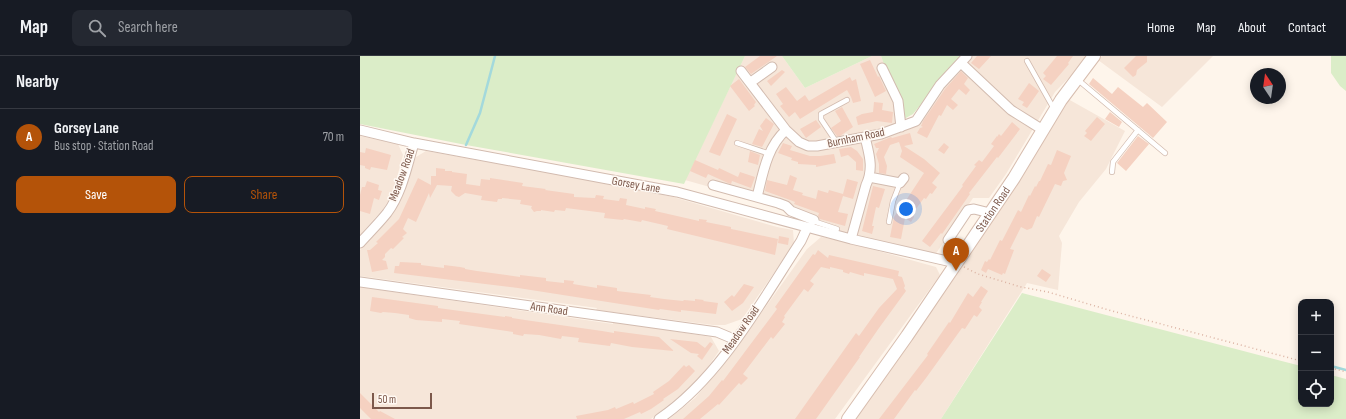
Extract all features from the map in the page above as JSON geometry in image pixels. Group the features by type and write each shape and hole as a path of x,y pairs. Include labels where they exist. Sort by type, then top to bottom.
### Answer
{"street":[{"name":"Station Road","path":"848,419 907,336 1014,178 1061,100 1094,56"},
{"name":"Burnham Road","path":"741,71 751,82 786,130 799,142 808,146 837,143 881,134 916,121 940,85 964,59 1011,110 1043,130"},
{"path":"751,82 772,67"},
{"path":"882,68 898,101 901,127"},
{"name":"Gorsey Lane","path":"360,130 414,143 676,192 807,228 956,263"},
{"path":"757,197 770,154 776,141 786,130"},
{"path":"851,239 871,167 865,137"},
{"name":"Meadow Road","path":"360,243 388,212 396,198 414,143"},
{"path":"869,177 902,180"},
{"path":"713,185 778,203 786,206 791,211 814,220"},
{"path":"948,240 968,210 974,209 990,213"},
{"name":"Meadow Road","path":"659,419 680,404 693,392 736,340 801,241 807,228"},
{"name":"Ann Road","path":"360,282 717,332 736,340"}],"lane":[{"path":"1027,61 1055,111"},
{"path":"1077,79 1165,153"},
{"path":"837,143 820,116 832,107 847,100"},
{"path":"1112,172 1113,162 1138,130"},
{"path":"737,143 770,154"},
{"path":"889,222 893,201 902,180"},
{"path":"814,220 837,229"}],"path":[{"path":"956,263 978,274 1021,287 1048,292 1120,313 1298,360"},
{"path":"1334,369 1346,372"}],"shaded area":[{"path":"745,56 782,56 805,88 872,56 881,56 906,121 910,121 965,56 1090,56 1055,92 1006,174 989,198 973,198 935,255 842,232 789,215 781,207 685,180"},
{"path":"1102,56 1213,56 1162,107 1098,60"},
{"path":"1068,99 1125,131 1106,169 1079,202 1059,236 1062,243 1058,290 1027,283 941,419 855,419 959,271"},
{"path":"360,136 398,144 403,155 389,200 360,235"},
{"path":"426,151 558,174 673,197 777,227 793,230 794,244 742,319 725,325 713,325 596,310 597,308 360,276 360,250 388,219 399,203 416,157"},
{"path":"821,237 846,242 936,267 940,275 835,419 669,419 695,398 729,358 807,249"},
{"path":"360,287 711,337 719,351 705,371 687,390 651,419 360,419"}],"green space":[{"path":"360,56 745,56 684,184 466,145 360,124"},
{"path":"782,56 872,56 805,88"},
{"path":"881,56 961,56 913,114 904,119"},
{"path":"1331,56 1346,56 1346,91 1340,86 1331,73"},
{"path":"1022,293 1298,365 1298,407 1334,407 1334,376 1346,379 1346,419 941,419"}],"building":[{"path":"760,56 777,56 751,74 745,67"},
{"path":"977,56 991,56 979,69 971,63"},
{"path":"1057,56 1073,56 1068,63 1069,64 1051,85 1043,79 1046,76 1043,73"},
{"path":"1136,56 1147,56 1147,62 1137,70 1136,75 1133,77 1124,68"},
{"path":"870,60 886,91 875,97 860,64"},
{"path":"782,70 785,72 771,86 767,81"},
{"path":"961,71 968,78 964,84 970,90 966,95 959,89 951,99 958,105 953,110 947,105 941,116 939,115 927,138 917,133 920,128 923,127 921,126 923,121 945,89"},
{"path":"850,77 852,81 856,79 861,101 853,103 847,90 800,119 795,112 789,117 780,106 783,104 776,94 786,87 797,101 805,95 809,101"},
{"path":"1093,78 1112,94 1118,87 1143,107 1147,103 1167,122 1153,138 1089,84"},
{"path":"739,79 756,102 754,105 755,106 749,111 730,86"},
{"path":"1029,83 1039,91 1027,108 1022,105 1024,102 1018,99"},
{"path":"874,102 883,103 882,110 893,112 892,123 877,121 858,125 856,117 873,112"},
{"path":"842,107 853,127 840,136 837,136 831,128 841,121 835,111"},
{"path":"1110,112 1122,122 1119,127 1105,119"},
{"path":"727,114 737,119 720,156 709,152"},
{"path":"1097,117 1105,124 1091,141 1084,136 1087,133 1085,131"},
{"path":"766,118 774,124 762,147 752,144 759,129 763,131 760,126"},
{"path":"816,120 821,127 806,138 800,129"},
{"path":"1012,122 1020,129 969,193 970,194 942,234 941,233 930,247 922,241 963,186 962,185 976,166 974,165 979,160 982,162 994,146 991,144 997,136 999,134 1001,136"},
{"path":"910,133 913,144 904,146 924,159 940,173 932,183 937,187 932,194 930,193 926,199 924,198 913,213 914,217 911,222 905,218 901,239 890,237 894,217 924,173 900,157 902,151 899,142 890,145 884,157 887,166 886,174 879,173 879,164 876,154 879,148 876,148 874,144 891,137"},
{"path":"1138,136 1149,144 1126,171 1117,163"},
{"path":"783,143 792,146 790,150 810,156 834,154 836,163 816,167 816,165 798,164 798,162 791,160 792,158 778,153"},
{"path":"944,143 949,147 944,154 938,150"},
{"path":"851,147 857,151 863,159 863,171 856,170 856,162 848,155 841,157 839,149"},
{"path":"366,148 391,155 387,170 371,167 370,170 365,168 365,166 360,165 360,152 365,153"},
{"path":"1057,150 1071,156 1064,173 1067,180 1063,181 1061,186 1055,184 1032,228 1027,230 1021,227 1010,249 1014,250 1005,274 1003,273 1002,275 988,269 986,273 981,270 985,261 987,262 989,259 990,260 1000,240 1002,241 1018,210 1021,212 1029,195 1030,196 1035,186 1036,187 1040,181 1048,164 1051,165"},
{"path":"750,151 760,155 758,165 748,162"},
{"path":"695,160 718,170 719,168 738,177 740,172 755,177 751,188 732,181 731,184 708,174 706,178 690,171"},
{"path":"436,168 445,169 445,171 467,174 466,184 480,186 481,179 490,180 490,178 523,183 522,186 574,194 574,197 595,198 596,195 604,196 603,199 619,201 620,198 627,199 626,205 645,209 645,207 656,209 655,211 699,221 699,219 707,220 706,222 731,227 731,229 778,239 775,255 667,229 668,226 642,220 641,222 604,218 605,213 566,208 565,211 555,210 554,212 541,210 534,212 531,208 532,206 520,204 521,200 502,198 498,199 497,202 481,200 482,196 465,193 459,197 451,191 452,186 437,185 430,198 429,193 416,222 408,218 403,229 407,233 402,237 404,238 393,249 391,248 385,254 385,257 382,260 386,261 388,269 372,272 367,250 370,250 378,243 376,242 399,219 418,178 431,185 431,176 436,176"},
{"path":"790,175 797,178 793,190 803,193 802,195 816,199 818,190 828,193 829,190 843,194 847,179 858,182 853,199 843,196 838,212 848,214 845,226 820,219 818,216 819,213 765,191 767,180 787,185"},
{"path":"367,181 379,185 378,190 382,191 379,200 374,198 370,214 360,211 360,195 362,187 365,187"},
{"path":"873,186 885,189 879,208 876,207 872,234 862,231"},
{"path":"779,236 789,238 788,245 778,243"},
{"path":"818,250 828,258 829,255 899,271 898,276 902,277 906,291 816,419 795,419 856,333 859,336 879,308 897,289 893,279 864,273 864,276 850,272 849,274 843,272 843,270 830,267 830,269 821,267 810,281 814,284 808,292 804,289 784,316 785,317 782,322 785,324 773,339 771,337 743,374 748,378 741,385 739,383 719,405 718,404 700,419 683,419 709,396 722,380 723,381 777,309 775,307 813,254 815,255"},
{"path":"400,262 421,263 421,265 444,268 444,265 460,267 520,277 520,275 546,278 546,281 564,283 564,280 574,281 573,284 597,288 597,285 617,288 617,291 651,295 650,297 683,301 695,301 695,299 718,303 716,314 681,310 681,312 659,310 518,288 394,273 395,266 399,266"},
{"path":"1042,269 1051,275 1046,282 1037,276"},
{"path":"744,284 754,287 743,303 732,311 724,302 732,295 734,297"},
{"path":"981,286 988,291 981,302 979,307 982,310 977,317 974,315 965,329 962,328 894,419 879,419 928,355 927,354 949,322 950,323 968,293 973,297"},
{"path":"372,297 614,333 614,331 659,337 674,351 632,347 611,343 610,346 578,342 579,338 562,336 561,339 539,335 524,334 523,336 513,334 513,332 459,324 460,321 442,319 442,322 416,320 409,318 409,315 370,311"},
{"path":"670,339 697,342 705,348 710,342 713,344 702,360 697,356 699,354 691,353"},
{"path":"684,365 686,367 689,365 695,371 678,389 651,409 641,414 640,412 624,419 577,419 576,416 608,410 615,407 616,409 633,402 634,404 654,394 653,392 669,381"},
{"path":"360,393 379,412 380,411 395,419 371,419 360,408"}],"waterway":[{"path":"466,145 480,113 495,56"},
{"path":"1334,367 1346,370"}],"place":[{"name":"Gorsey Lane","path":"956,271"}]}
